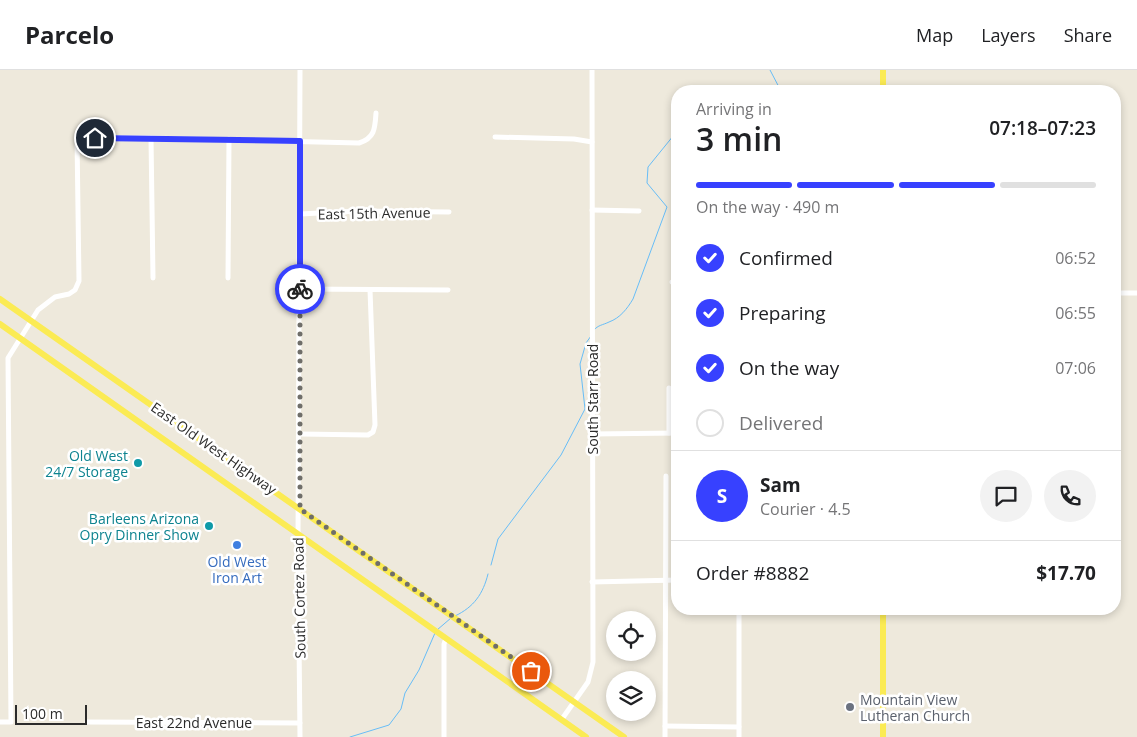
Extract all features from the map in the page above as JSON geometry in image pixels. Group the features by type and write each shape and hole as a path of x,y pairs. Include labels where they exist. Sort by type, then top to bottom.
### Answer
{"main road":[{"path":"883,70 883,85"},
{"name":"East Old West Highway","path":"0,298 624,737"},
{"name":"East Old West Highway","path":"0,324 586,737"},
{"path":"883,615 883,737"}],"street":[{"name":"South Cortez Road","path":"300,70 300,509 298,534 300,737"},
{"name":"South Starr Road","path":"562,720 588,682 592,669 592,70"},
{"path":"0,722 11,722 11,594 8,579 8,358 45,302 69,294 75,290 79,281 77,138 229,139 359,143 369,140 374,132 376,113"},
{"path":"495,137 574,139 592,142"},
{"path":"151,138 153,278"},
{"path":"228,278 229,139"},
{"path":"592,210 639,210"},
{"name":"East 15th Avenue","path":"300,214 359,211 449,212"},
{"path":"300,289 448,290"},
{"path":"300,434 368,435 373,432 375,425 370,290"},
{"path":"1121,293 1137,293"},
{"path":"592,434 669,433 669,388"},
{"path":"0,429 8,429"},
{"path":"0,462 8,462"},
{"path":"665,737 666,476"},
{"path":"0,579 8,579"},
{"path":"592,582 671,580"},
{"path":"739,615 739,737"},
{"path":"444,737 444,644 446,638"},
{"name":"East 22nd Avenue","path":"87,722 300,723"},
{"path":"666,726 739,727"}],"waterway":[{"path":"770,70 778,85"},
{"path":"594,330 620,316 633,299 667,207 647,183 648,167 671,139"},
{"path":"491,565 498,539 561,455 585,409 580,364 586,343 591,336"},
{"path":"455,616 477,599 488,574"},
{"path":"437,630 451,618"},
{"path":"350,737 389,725 401,709 405,693 419,670 435,633"}],"way so far":[{"path":"300,289 300,509 531,671"}],"place":[{"name":"Old West 24/7 Storage","path":"138,463"},
{"name":"Barleens Arizona Opry Dinner Show","path":"209,526"},
{"name":"Old West Iron Art","path":"237,545"},
{"name":"Mountain View Lutheran Church","path":"850,707"}],"route":[{"path":"95,138 300,141 300,289"}]}
